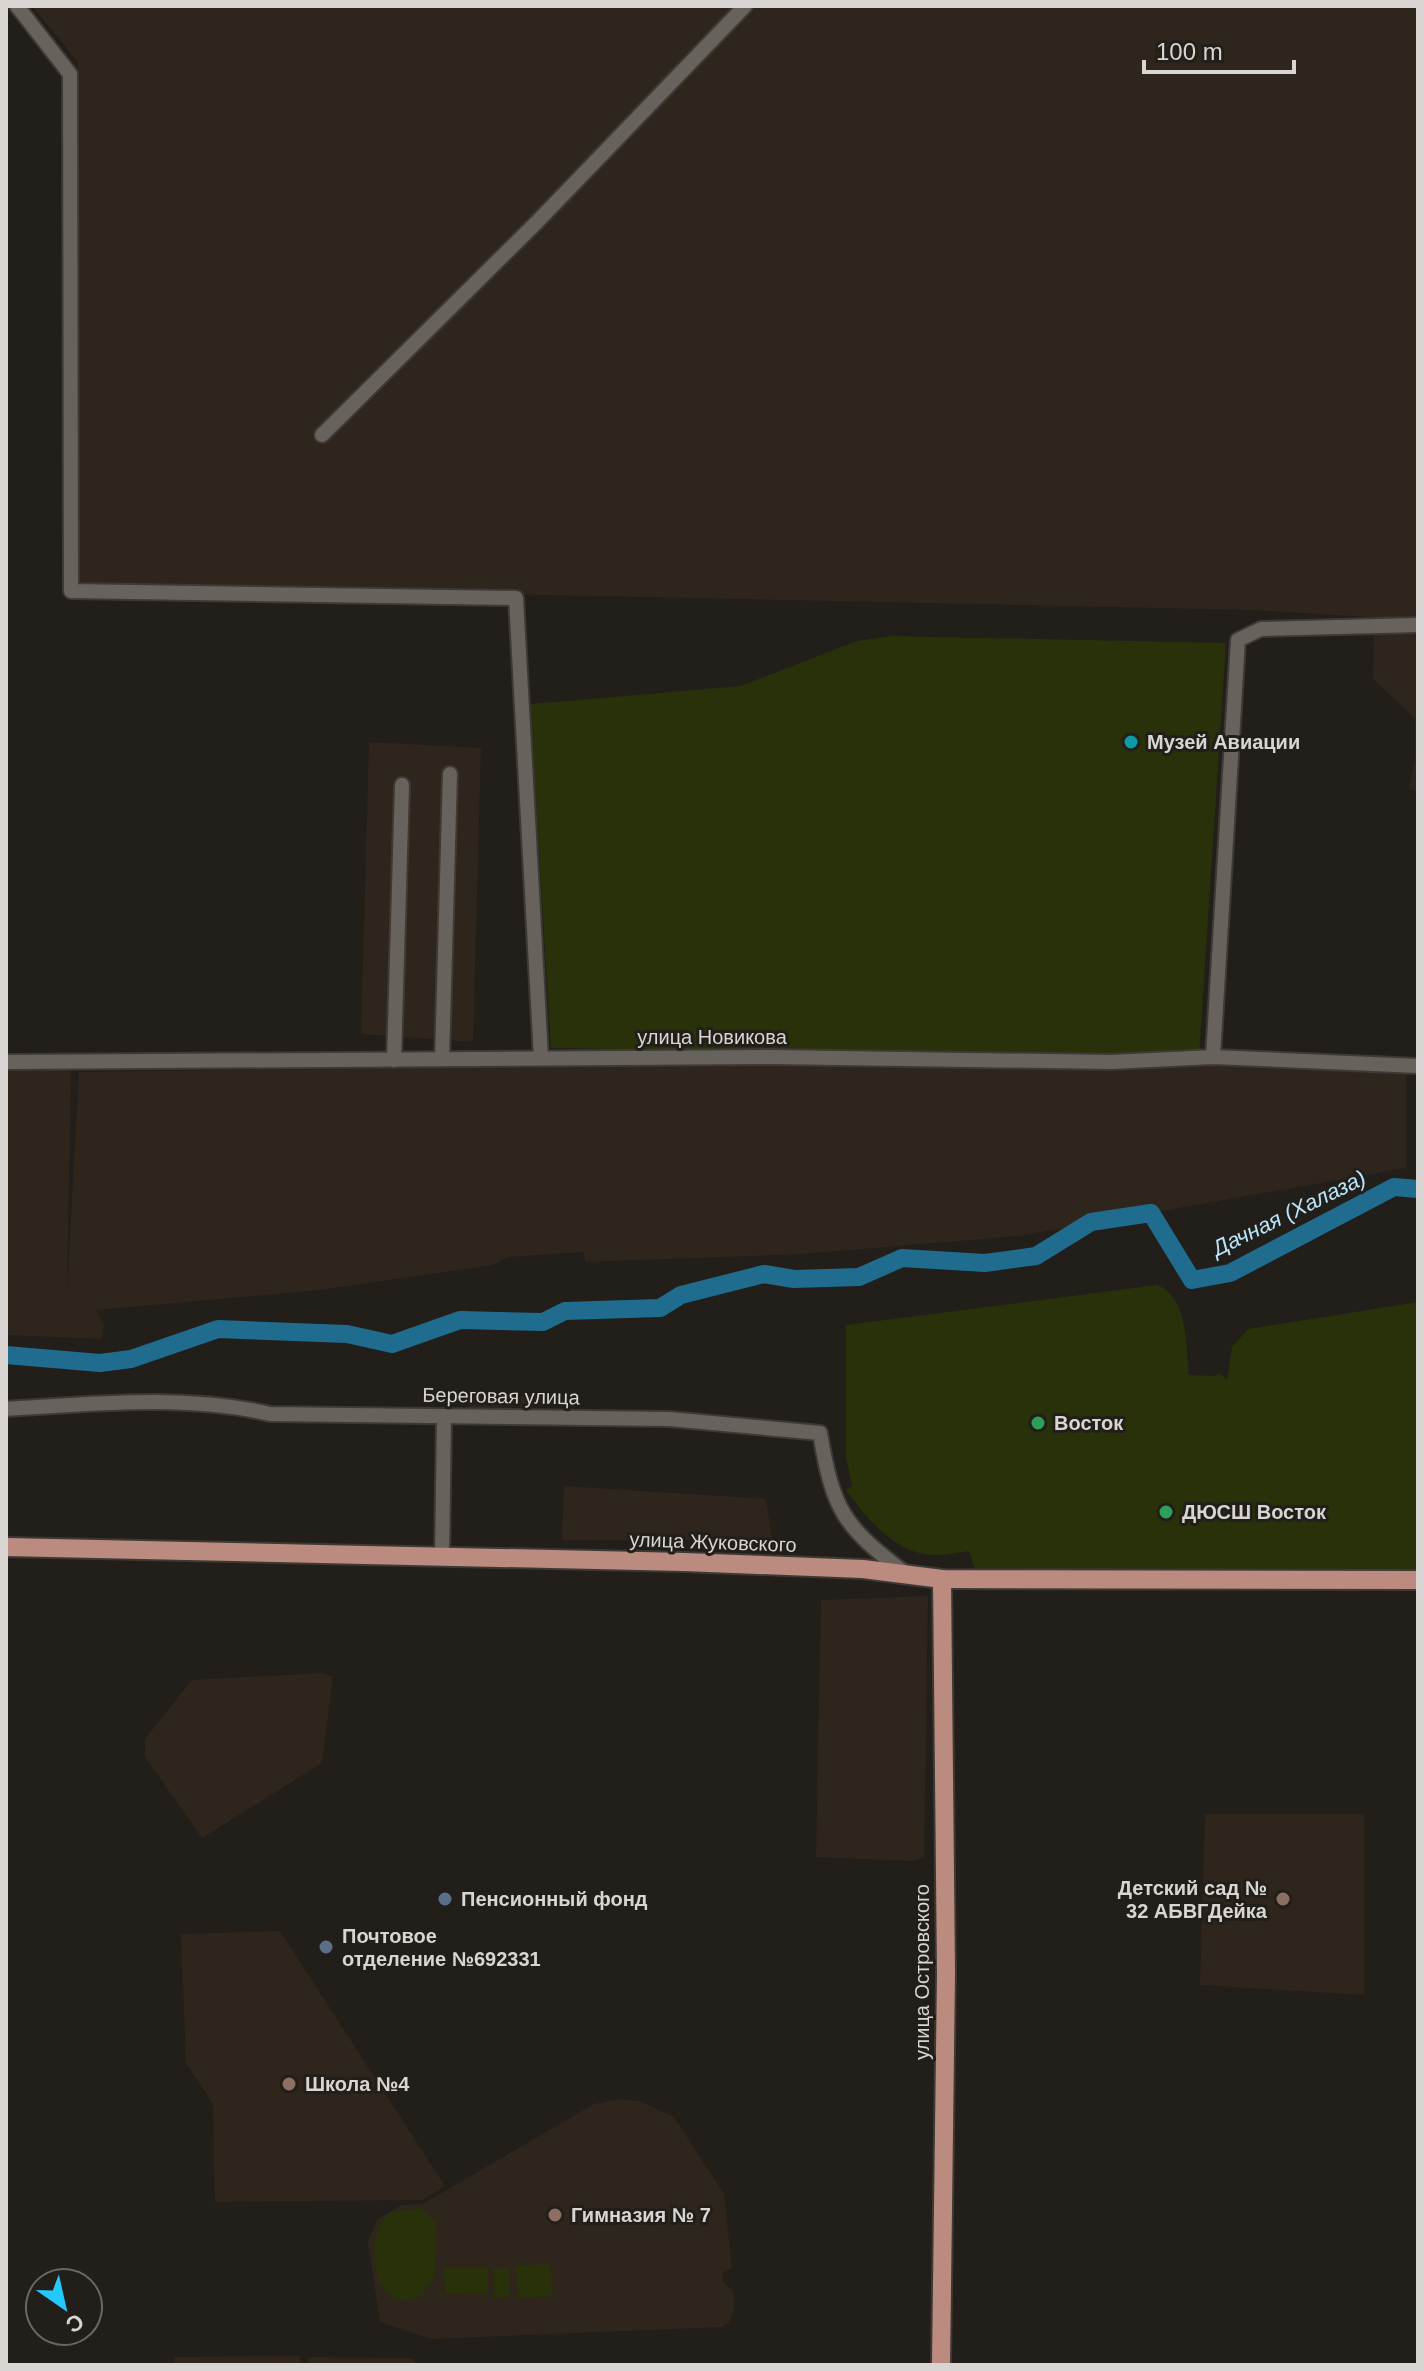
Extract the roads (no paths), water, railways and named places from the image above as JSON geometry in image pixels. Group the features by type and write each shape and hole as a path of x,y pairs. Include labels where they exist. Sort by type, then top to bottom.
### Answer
{"main road":[{"name":"улица Жуковского","path":"6,1547 863,1569 942,1579 1418,1580"},
{"name":"улица Островского","path":"941,2365 946,1973 942,1579"}],"street":[{"path":"17,6 70,74 71,591 516,598 541,1058"},
{"path":"322,435 537,222 745,6"},
{"path":"1213,1057 1238,640 1261,629 1418,625"},
{"path":"442,1059 450,774"},
{"path":"394,1060 402,785"},
{"name":"улица Новикова","path":"6,1062 541,1058 1111,1062 1213,1057 1418,1066"},
{"name":"Береговая улица","path":"6,1409 194,1403 231,1405 270,1414 669,1419 820,1433 829,1485 842,1515 864,1542 909,1576"},
{"path":"442,1557 444,1416"}],"waterway":[{"name":"Дачная (Халаза)","path":"6,1355 100,1363 131,1359 218,1329 347,1334 392,1344 460,1320 543,1322 565,1311 660,1308 681,1295 764,1274 794,1279 859,1277 902,1258 985,1263 1036,1256 1091,1222 1151,1213 1192,1280 1230,1273 1394,1187 1418,1189"}],"place":[{"name":"Музей Авиации","path":"1131,742"},
{"name":"Восток","path":"1038,1423"},
{"name":"ДЮСШ Восток","path":"1166,1512"},
{"name":"Пенсионный фонд","path":"445,1899"},
{"name":"Детский сад № 32 АБВГДейка","path":"1283,1899"},
{"name":"Почтовое отделение №692331","path":"326,1947"},
{"name":"Школа №4","path":"289,2084"},
{"name":"Гимназия № 7","path":"555,2215"}]}
